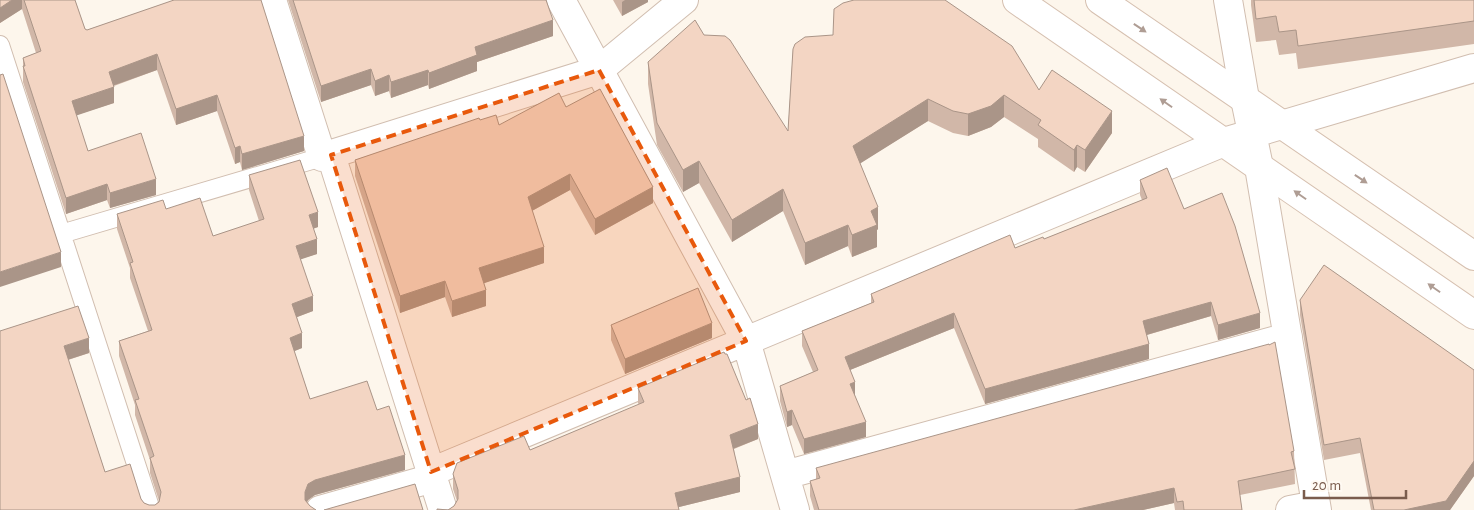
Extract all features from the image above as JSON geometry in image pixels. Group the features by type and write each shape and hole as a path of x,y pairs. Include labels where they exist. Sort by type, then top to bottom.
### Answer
{"street":[{"path":"272,0 326,156 443,510"},
{"path":"561,0 746,341 795,510"},
{"path":"326,156 599,70 684,0"},
{"path":"1017,0 1474,315"},
{"path":"1100,0 1474,256"},
{"path":"1228,0 1288,337 1308,508"},
{"path":"320,510 432,475 746,341 1224,142 1474,68"},
{"path":"785,475 1288,337"}],"lane":[{"path":"0,45 4,71 61,234 151,510"},
{"path":"61,234 326,156"}],"highlighted area":[{"path":"599,70 746,341 431,472 331,155"}],"building":[{"path":"0,0 12,0 0,8"},
{"path":"24,0 75,0 87,30 174,0 261,0 304,136 242,154 240,146 235,148 217,95 176,109 157,54 109,72 114,87 72,101 88,151 141,133 156,179 110,193 107,184 66,198 23,66 25,66 23,58 41,51"},
{"path":"293,0 546,0 553,20 475,47 477,55 429,73 428,70 391,82 389,75 375,81 371,69 321,86"},
{"path":"854,0 945,0 1012,46 1039,90 1052,70 1112,111 1085,150 1077,145 1074,150 1038,125 1041,120 1004,95 991,106 968,114 953,111 928,99 853,146 878,207 871,211 877,225 852,235 848,225 805,243 783,189 732,220 699,161 683,170 657,123 648,62 695,20 704,35 725,36 730,40 788,131 793,49 795,44 805,37 833,35 834,9 843,3"},
{"path":"1254,0 1474,0 1474,21 1298,46 1296,30 1279,32 1276,16 1256,19"},
{"path":"3,74 61,252 0,272 0,75"},
{"path":"600,89 653,187 595,219 570,174 528,197 544,247 479,268 486,290 452,301 445,281 400,296 355,160 479,118 480,120 496,115 499,125 559,93 566,107"},
{"path":"300,160 318,212 309,215 317,239 296,246 313,296 292,304 302,333 290,338 310,399 367,381 377,410 389,406 405,455 315,480 308,484 305,500 316,510 0,510 0,331 78,306 89,338 64,346 105,472 130,464 141,499 144,503 155,505 159,502 161,492 150,458 154,456 135,400 139,399 119,341 152,330 130,263 133,262 117,214 163,200 166,209 200,198 213,236 264,219 249,175"},
{"path":"1167,168 1184,209 1222,193 1235,226 1260,313 1218,325 1211,302 1143,321 1149,344 985,389 954,313 845,357 855,382 850,384 866,422 804,439 792,410 787,412 780,386 818,370 802,331 874,302 871,294 1010,235 1015,248 1043,237 1044,239 1147,198 1140,180"},
{"path":"1324,265 1474,370 1474,461 1446,501 1404,510 1374,510 1360,438 1324,445 1300,300"},
{"path":"698,288 712,323 625,359 611,325"},
{"path":"1275,342 1294,451 1291,452 1295,469 1238,481 1242,510 1184,510 1183,501 1177,502 1174,488 1074,510 819,510 810,481 820,478 816,468"},
{"path":"724,352 727,354 746,400 750,398 758,424 730,435 740,477 675,493 679,510 448,510 454,506 458,499 458,490 453,474 457,463 524,436 530,450 644,402 638,388"},
{"path":"415,484 423,510 324,510"}]}
